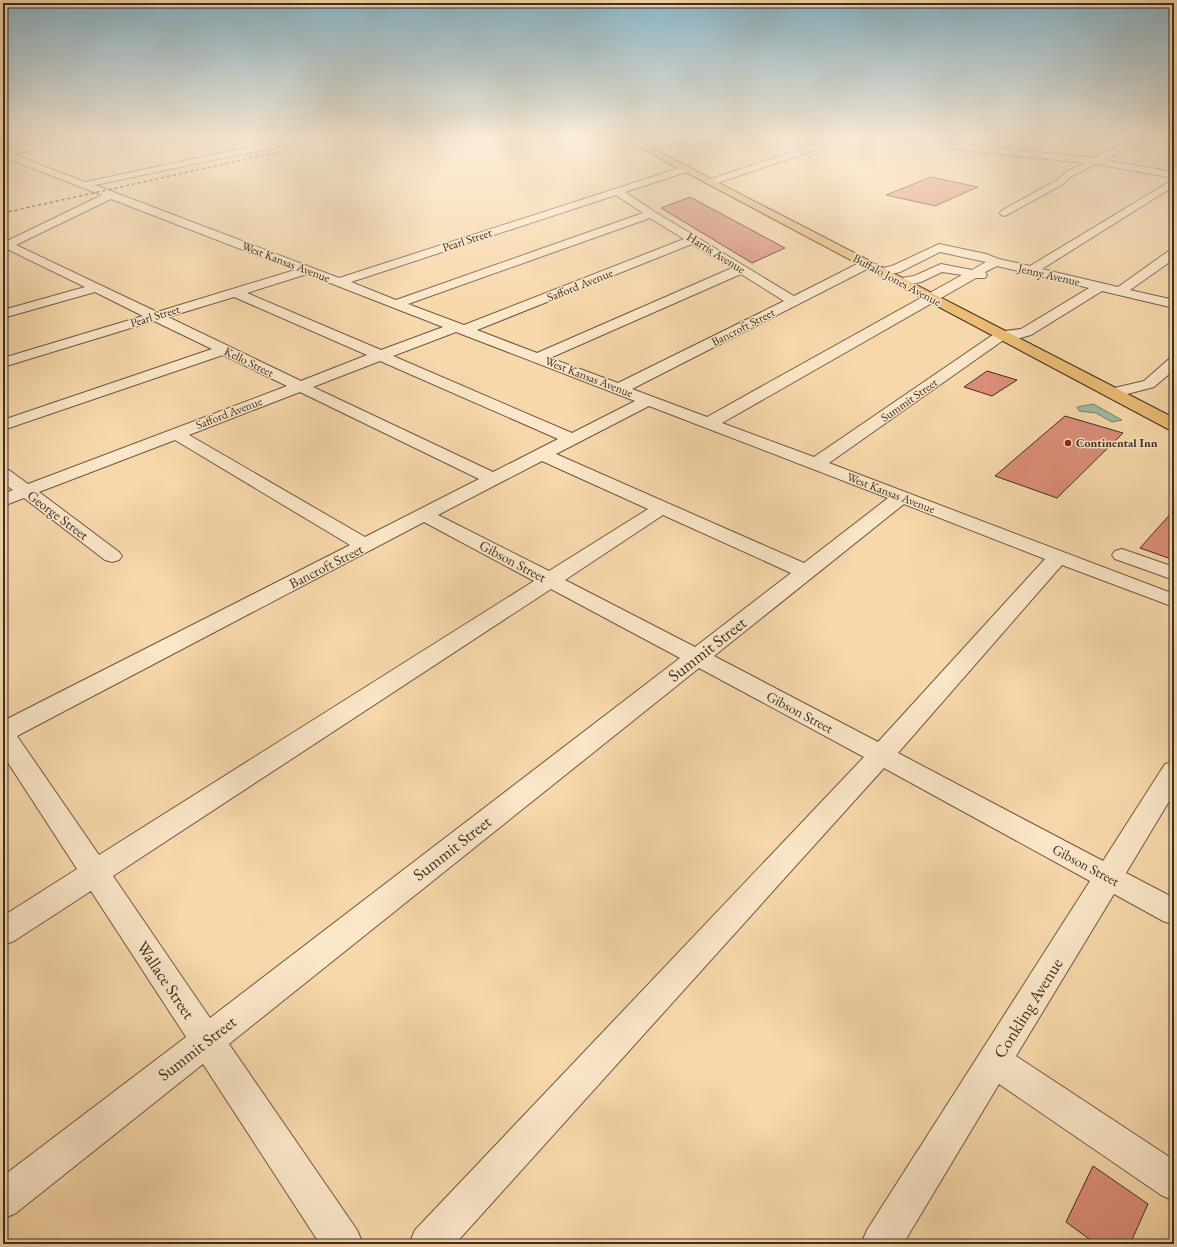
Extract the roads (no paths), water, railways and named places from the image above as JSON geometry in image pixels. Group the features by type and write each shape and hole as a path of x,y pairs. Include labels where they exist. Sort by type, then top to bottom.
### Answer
{"main road":[{"name":"Buffalo Jones Avenue","path":"732,193 1174,425"}],"street":[{"name":"West Kansas Avenue","path":"105,193 1165,598"},
{"name":"Pearl Street","path":"339,282 610,193"},
{"name":"Harris Avenue","path":"620,193 651,214 794,301"},
{"path":"1005,213 1040,193"},
{"path":"1031,271 1147,193"},
{"path":"5,246 110,195"},
{"path":"396,304 651,214"},
{"name":"Safford Avenue","path":"3,500 380,355 460,328 694,239"},
{"name":"Kello Street","path":"5,246 97,288 299,387 493,479"},
{"name":"Jenny Avenue","path":"882,272 896,269 939,248 1174,304"},
{"path":"1119,292 1174,253"},
{"path":"709,423 995,262"},
{"name":"Bancroft Street","path":"619,389 867,264"},
{"path":"536,358 741,268"},
{"path":"900,282 918,279 941,268 990,277"},
{"name":"Pearl Street","path":"3,363 308,270"},
{"path":"1002,335 1020,334 1026,332 1100,287"},
{"path":"3,314 97,288"},
{"path":"234,292 572,439"},
{"path":"1066,295 1081,298"},
{"name":"Summit Street","path":"816,464 1002,335"},
{"path":"3,425 223,350"},
{"path":"1112,393 1149,384 1174,362"},
{"name":"Bancroft Street","path":"3,734 541,454 649,400"},
{"path":"176,434 365,545"},
{"path":"541,454 806,572"},
{"name":"George Street","path":"3,474 112,556"},
{"name":"Summit Street","path":"3,1200 902,497"},
{"path":"3,932 662,508"},
{"name":"Gibson Street","path":"424,515 697,657 1174,912"},
{"path":"1122,555 1173,573 1165,598"},
{"path":"429,1244 881,755 1058,557"},
{"name":"Wallace Street","path":"3,734 206,1041 343,1244"},
{"name":"Conkling Avenue","path":"881,1244 1174,771"},
{"path":"995,1061 1174,1182"}],"railway":[{"path":"3,213 93,193"}],"place":[{"name":"Continental Inn","path":"1068,443"}]}
